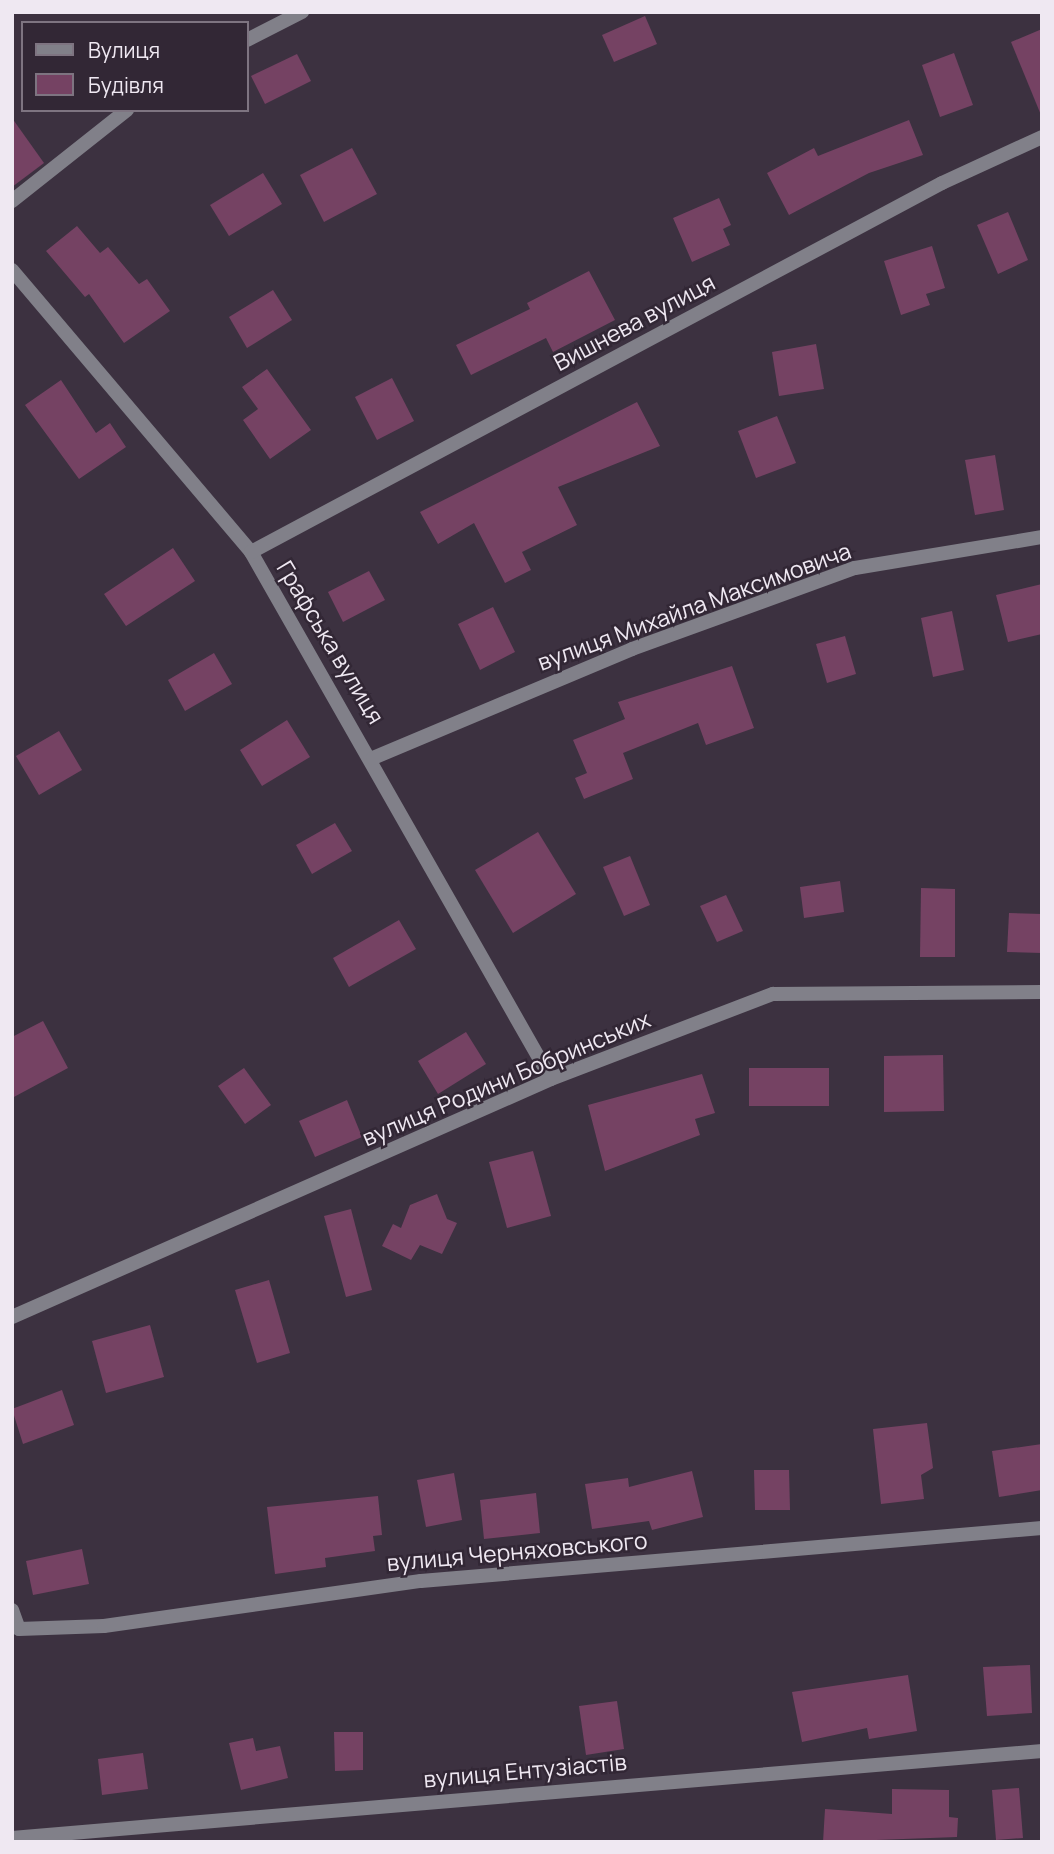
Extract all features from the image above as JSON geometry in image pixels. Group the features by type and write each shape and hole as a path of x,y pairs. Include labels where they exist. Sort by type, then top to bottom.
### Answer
{"street":[{"path":"248,39 302,12"},
{"path":"12,201 124,112"},
{"name":"Вишнева вулиця","path":"251,552 942,183 1042,137"},
{"name":"Графська вулиця","path":"12,270 251,552 373,758 551,1079"},
{"name":"вулиця Михайла Максимовича","path":"373,758 632,649 855,568 1042,537"},
{"name":"вулиця Родини Бобринських","path":"12,1317 551,1079 773,994 1042,992"},
{"name":"вулиця Черняховського","path":"12,1610 19,1629 104,1626 421,1581 1042,1528"},
{"name":"вулиця Ентузіастів","path":"12,1838 1042,1751"}],"building":[{"path":"645,16 657,44 614,62 602,35"},
{"path":"1042,29 1042,115 1041,115 1011,42"},
{"path":"954,53 973,105 940,117 922,65"},
{"path":"297,54 311,81 265,104 251,76"},
{"path":"12,118 44,163 12,187"},
{"path":"909,120 923,155 869,173 789,215 767,173 814,148 818,156"},
{"path":"352,148 377,194 324,222 300,175"},
{"path":"263,173 282,204 229,236 210,205"},
{"path":"719,198 731,225 723,229 730,245 692,262 673,218"},
{"path":"1008,212 1028,260 998,274 977,225"},
{"path":"77,226 100,253 108,247 139,284 147,279 170,311 124,343 89,294 85,297 46,251"},
{"path":"932,246 945,288 926,294 930,305 901,315 884,261"},
{"path":"589,271 615,320 553,352 546,338 471,375 456,345 530,309 527,303"},
{"path":"273,290 292,320 247,348 229,317"},
{"path":"816,344 824,389 779,396 772,352"},
{"path":"267,369 311,430 270,459 243,420 258,409 242,387"},
{"path":"392,378 414,421 377,440 355,397"},
{"path":"61,380 96,433 110,423 126,447 79,479 25,405"},
{"path":"637,402 660,446 558,487 577,525 522,552 531,570 505,583 474,523 438,544 420,512"},
{"path":"777,416 796,463 756,478 738,431"},
{"path":"995,455 1004,510 975,515 965,460"},
{"path":"173,548 195,581 126,626 104,594"},
{"path":"369,571 385,600 343,622 328,592"},
{"path":"1042,584 1042,634 1008,642 996,595"},
{"path":"493,607 515,652 480,670 458,624"},
{"path":"952,611 964,670 933,677 921,618"},
{"path":"845,636 856,674 827,683 816,644"},
{"path":"214,653 232,684 185,711 168,680"},
{"path":"732,666 754,728 706,745 698,723 623,753 633,779 584,799 575,778 587,773 573,740 625,719 618,702"},
{"path":"287,720 310,757 262,786 240,750"},
{"path":"59,731 82,770 39,795 16,756"},
{"path":"335,823 352,851 312,874 296,845"},
{"path":"538,832 576,894 513,933 475,870"},
{"path":"630,856 650,905 624,916 603,867"},
{"path":"840,881 844,912 804,918 800,887"},
{"path":"921,888 955,889 955,957 920,957"},
{"path":"726,895 743,931 717,942 700,906"},
{"path":"1009,913 1042,914 1042,953 1007,952"},
{"path":"399,920 416,949 349,987 333,958"},
{"path":"43,1021 68,1068 12,1098 12,1037"},
{"path":"466,1032 486,1064 438,1094 418,1061"},
{"path":"943,1055 944,1111 884,1112 884,1056"},
{"path":"244,1068 271,1105 245,1124 218,1086"},
{"path":"749,1068 829,1068 829,1106 749,1106"},
{"path":"702,1074 715,1113 695,1119 700,1135 605,1171 588,1105"},
{"path":"347,1100 362,1137 315,1157 299,1121"},
{"path":"533,1151 551,1216 507,1228 489,1162"},
{"path":"437,1194 447,1219 457,1223 442,1254 420,1245 411,1260 382,1246 393,1224 401,1228 410,1205"},
{"path":"351,1209 372,1290 346,1297 324,1216"},
{"path":"269,1280 290,1353 257,1363 235,1290"},
{"path":"150,1325 164,1377 106,1393 92,1341"},
{"path":"62,1390 74,1425 23,1444 12,1409"},
{"path":"927,1423 933,1468 921,1475 924,1499 881,1504 873,1429"},
{"path":"1042,1444 1042,1490 999,1497 992,1451"},
{"path":"754,1470 789,1470 790,1510 755,1510"},
{"path":"692,1471 703,1517 652,1530 649,1521 592,1529 585,1484 628,1478 629,1487"},
{"path":"454,1473 462,1520 426,1527 417,1480"},
{"path":"536,1493 540,1533 484,1539 480,1500"},
{"path":"378,1496 382,1535 373,1536 375,1551 325,1558 326,1567 275,1574 267,1507"},
{"path":"82,1549 89,1584 33,1595 26,1561"},
{"path":"1030,1665 1032,1713 987,1716 983,1667"},
{"path":"908,1675 917,1731 869,1739 867,1728 802,1742 792,1692"},
{"path":"617,1701 624,1749 586,1755 579,1706"},
{"path":"334,1732 363,1732 363,1770 335,1771"},
{"path":"253,1738 256,1751 280,1746 288,1778 241,1790 229,1743"},
{"path":"143,1753 148,1789 102,1795 98,1759"},
{"path":"1019,1788 1023,1838 996,1840 992,1790"},
{"path":"892,1789 949,1790 949,1817 958,1818 957,1837 823,1842 825,1809 892,1814"}]}
